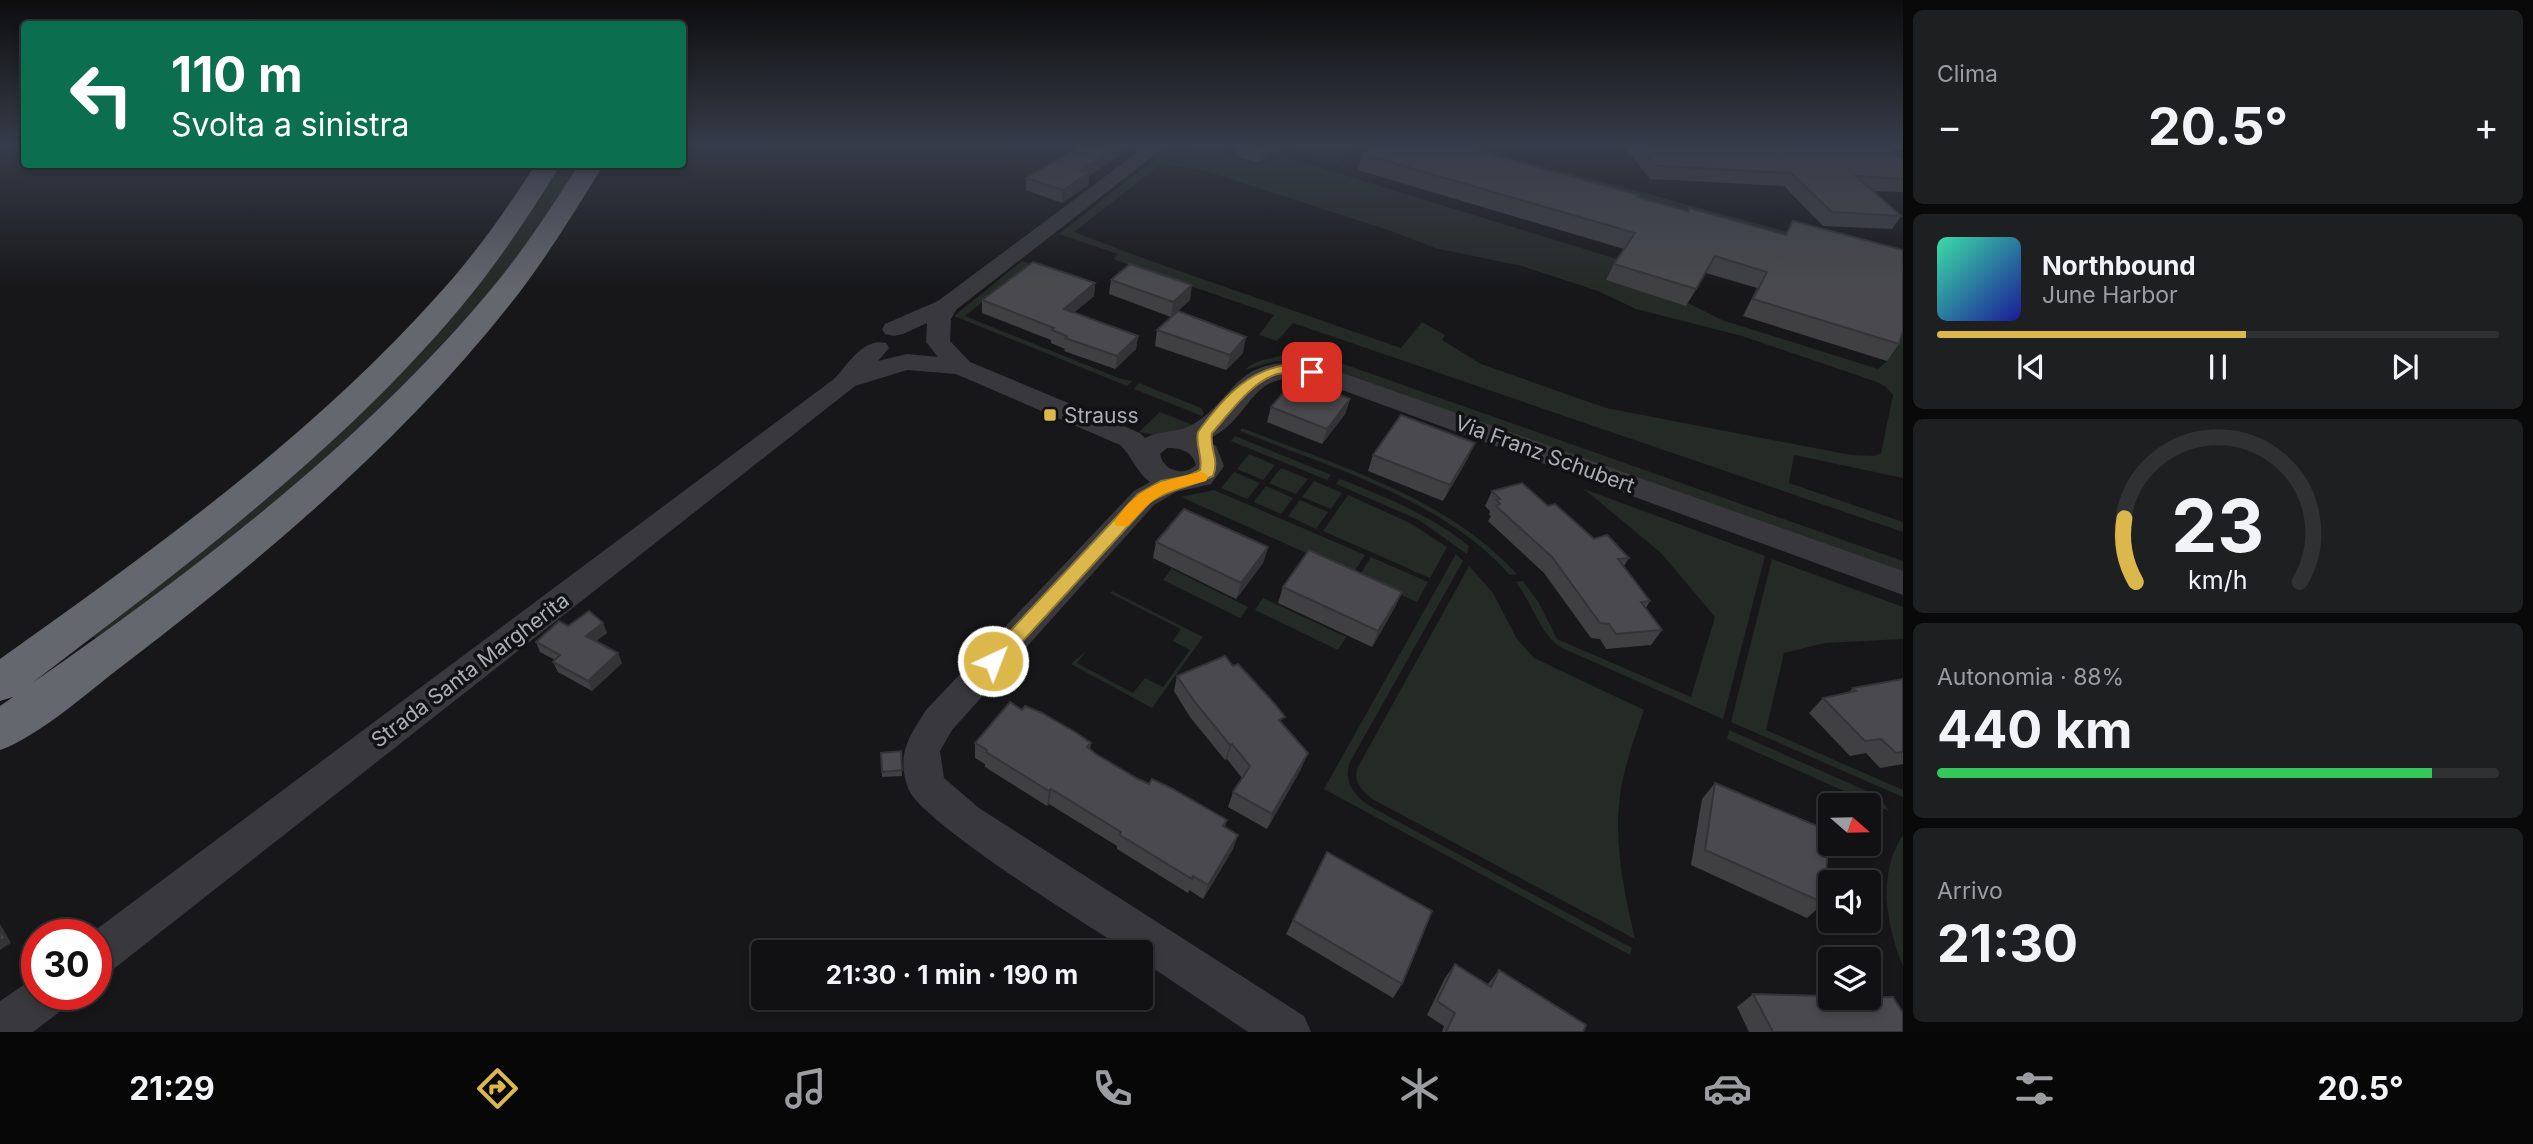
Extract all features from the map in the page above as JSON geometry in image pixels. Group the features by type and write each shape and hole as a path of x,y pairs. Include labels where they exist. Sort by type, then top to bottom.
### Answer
{"highway":[{"path":"0,683 214,518 358,394 412,342 464,283 529,194"},
{"path":"0,731 204,578 304,494 390,416 496,303 540,244 572,194"}],"street":[{"name":"Strada Santa Margherita","path":"112,944 844,384 877,348 879,337 946,306 1093,194"},
{"path":"937,342 939,319 946,306"},
{"path":"894,329 922,329 930,332 961,367"},
{"name":"Strada Santa Margherita","path":"844,384 882,368 927,357 937,347 937,342"},
{"path":"877,348 888,358 961,367 1166,453 1210,459 1207,472 1200,477 1167,484 1166,453"},
{"name":"Via Franz Schubert","path":"1288,1032 965,820 926,786 921,749 939,720 1166,453 1254,379 1265,373 1297,368 1312,372 1903,583"},
{"path":"0,1029 25,1010"}],"shaded area":[{"path":"532,194 564,194 520,260 362,431 106,641 83,633 271,483"},
{"path":"1110,194 1122,194 1074,232 1401,348 1422,322 1445,335 1442,340 1481,364 1606,408 1851,455 1874,456 1881,453 1893,395 1877,382 1742,336 1636,309 1598,291 1522,266 1435,248 1277,194 1406,194 1620,260 1606,280 1686,305 1688,303 1722,320 1878,369 1887,361 1903,309 1903,478 1794,455 1789,483 1903,522 1903,532 1293,323 1277,341 1259,335 1274,315 1113,259 1118,254 1059,234"},
{"path":"1622,194 1648,194 1903,263 1785,233 1768,234"},
{"path":"1022,261 1030,264 965,316 1121,379 1133,381 1127,386 954,316"},
{"path":"1295,347 1903,561 1903,572 1316,364 1275,361 1245,370 1257,362 1283,355"},
{"path":"1139,383 1201,408 1204,413 1202,416 1134,389"},
{"path":"1160,412 1193,425 1189,429 1154,435 1139,432"},
{"path":"1242,428 1352,470 1424,504 1488,547 1517,574 1510,575 1483,549 1419,506 1384,488 1240,431"},
{"path":"1235,436 1331,475 1327,480 1231,441"},
{"path":"1249,454 1275,465 1263,480 1237,469"},
{"path":"1281,468 1308,479 1296,494 1269,483"},
{"path":"1234,472 1260,483 1247,499 1221,488"},
{"path":"1340,479 1391,500 1439,525 1469,546 1467,554 1419,520 1336,484"},
{"path":"1314,481 1342,493 1331,509 1302,497"},
{"path":"1266,486 1293,498 1281,514 1254,502"},
{"path":"1584,489 1765,556 1723,719 1562,648 1543,628 1516,582 1523,581 1539,603 1557,639 1691,697 1715,617 1661,553"},
{"path":"1214,490 1365,555 1353,574 1181,497"},
{"path":"1348,495 1410,523 1447,547 1430,578 1323,531"},
{"path":"1300,500 1328,512 1316,529 1288,516"},
{"path":"1456,554 1463,561 1350,762 1350,784 1357,796 1368,805 1632,948 1630,955 1324,789"},
{"path":"1371,557 1428,582 1417,602 1359,576"},
{"path":"1772,559 1903,607 1903,639 1825,643 1784,653 1766,730 1903,790 1903,797 1731,722"},
{"path":"1469,566 1493,593 1517,639 1534,658 1644,710 1624,774 1618,822 1623,881 1635,939 1374,800 1358,782 1358,767"},
{"path":"1172,568 1248,607 1240,618 1163,580"},
{"path":"1112,591 1203,637 1152,708 1071,664 1086,651 1077,663 1133,693 1145,678 1163,687 1190,650 1173,641 1181,629 1110,593"},
{"path":"1263,598 1347,636 1338,650 1255,610"},
{"path":"1729,730 1870,793 1848,793 1727,739"},
{"path":"1881,800 1882,801 1889,811 1881,807"},
{"path":"1903,835 1903,966 1892,934 1887,883 1895,850"}],"building":[{"path":"1501,194 1636,194 1639,195 1637,197 1688,211 1689,208 1786,235 1793,221 1903,250 1903,331 1899,344 1753,299 1767,272 1715,256 1696,289 1614,264 1635,233"},
{"path":"1813,194 1876,194 1901,216 1832,212"},
{"path":"1033,262 1095,283 1064,309 1138,336 1117,356 1065,338 1067,336 1052,330 1054,328 982,300"},
{"path":"1130,264 1192,285 1173,302 1111,280"},
{"path":"1178,311 1246,337 1230,355 1157,330"},
{"path":"1295,379 1340,392 1338,394 1350,399 1327,429 1271,407"},
{"path":"1401,415 1475,443 1450,485 1373,455"},
{"path":"1522,483 1548,506 1555,504 1594,539 1607,535 1629,558 1618,559 1650,601 1641,602 1662,630 1616,634 1609,624 1600,623 1552,557 1496,506 1500,504 1496,500 1500,499 1492,491"},
{"path":"1184,509 1268,547 1241,583 1156,542"},
{"path":"1309,550 1402,592 1378,631 1283,587"},
{"path":"589,611 603,623 586,636 618,653 588,681 553,662 560,655 536,642 559,621 568,626"},
{"path":"1225,656 1233,666 1238,664 1274,703 1285,717 1279,720 1308,753 1272,814 1233,792 1250,766 1194,701 1177,676"},
{"path":"1903,679 1903,752 1896,753 1881,739 1865,741 1823,698 1856,691 1853,688"},
{"path":"1010,702 1022,710 1025,706 1042,713 1075,732 1091,743 1087,747 1096,754 1138,779 1149,784 1152,779 1227,820 1223,826 1238,835 1208,885 1193,876 1192,879 1120,835 1121,832 1051,789 1049,791 975,743"},
{"path":"901,751 902,770 882,772 881,753"},
{"path":"1715,783 1818,826 1818,856 1827,856 1826,870 1818,870 1818,900 1705,850"},
{"path":"1327,852 1432,911 1402,984 1293,920"},
{"path":"1455,964 1491,987 1499,970 1586,1025 1583,1032 1446,1032 1455,1013 1437,1001"},
{"path":"1753,994 1818,996 1818,1010 1881,1010 1881,997 1893,997 1903,1013 1903,1032 1773,1032"}],"slow traffic":[{"path":"1122,522 1144,498 1167,484 1201,477"}],"place":[{"name":"Strauss","path":"1050,415"}],"route":[{"path":"993,661 1144,498 1167,484 1191,480 1207,472 1210,459 1203,441 1205,432 1254,379 1278,369 1297,368 1312,372"}]}
